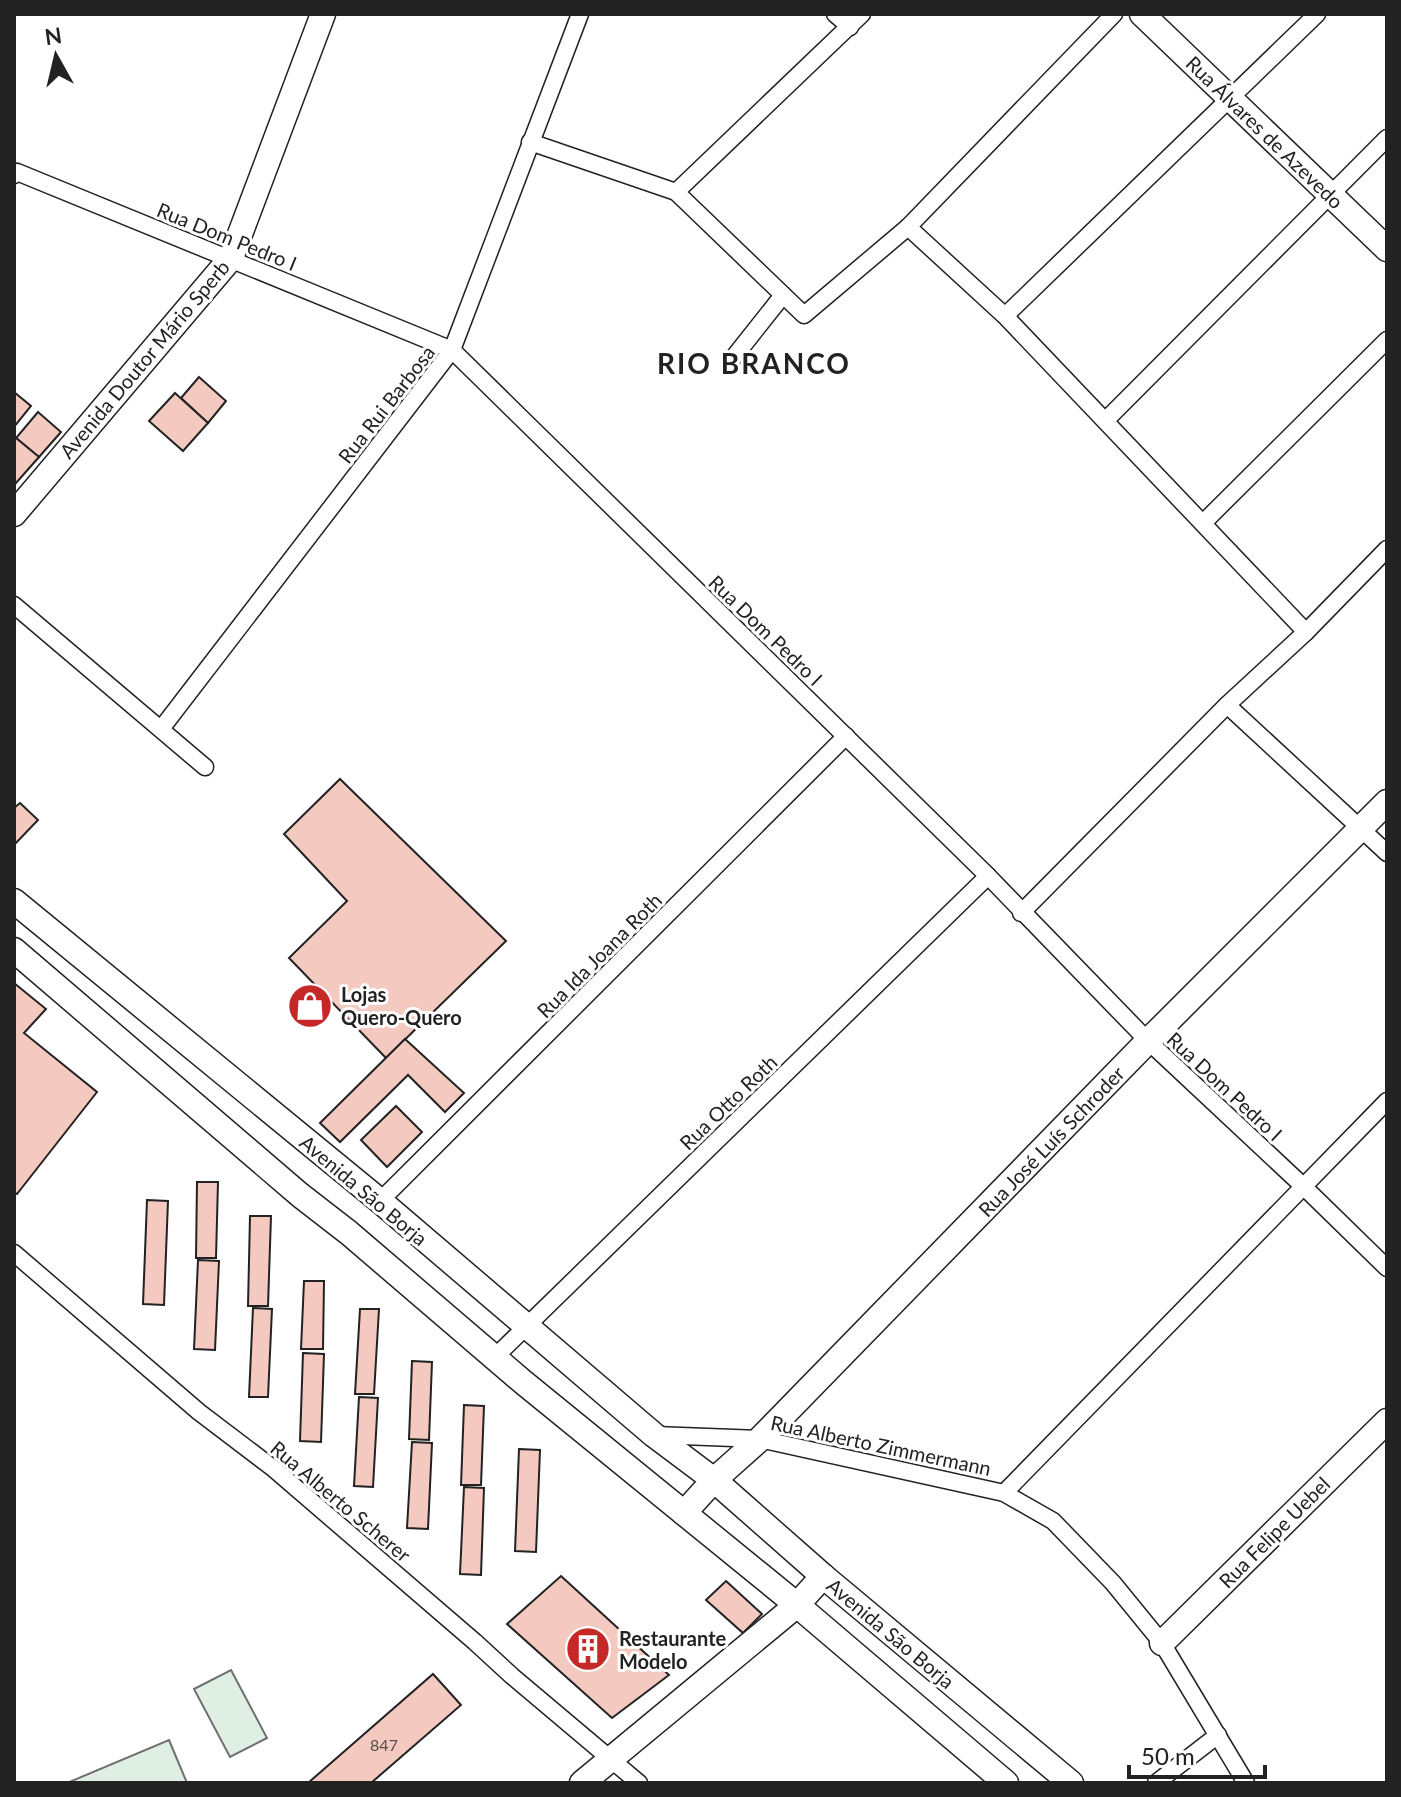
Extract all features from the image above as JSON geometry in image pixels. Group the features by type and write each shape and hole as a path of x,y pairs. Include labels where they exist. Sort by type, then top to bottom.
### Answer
{"main road":[{"name":"Avenida Doutor Mário Sperb","path":"14,514 231,258 323,14"},
{"name":"Rua Álvares de Azevedo","path":"1142,14 1387,249"},
{"name":"Rua José Luís Schroder","path":"714,1480 760,1439 1148,1041 1387,802"},
{"name":"Avenida São Borja","path":"14,901 380,1201 526,1328 654,1435 714,1480 823,1576 1071,1783"},
{"name":"Avenida São Borja","path":"14,950 300,1195 797,1605 1006,1783"},
{"name":"Rua Felipe Uebel","path":"1162,1643 1387,1421"},
{"path":"684,1513 714,1480"},
{"path":"582,1783 797,1605 823,1576"}],"street":[{"name":"Rua Rui Barbosa","path":"161,729 452,350 580,14"},
{"path":"835,14 850,27"},
{"path":"676,192 862,14"},
{"path":"530,142 676,192 804,315 908,227 1114,14"},
{"path":"1005,316 1317,14"},
{"path":"1106,420 1387,138"},
{"name":"Rua Dom Pedro I","path":"15,174 231,258 452,350 988,876 1148,1041 1387,1268"},
{"path":"908,227 1005,316 1306,632"},
{"path":"730,362 783,295"},
{"path":"1203,523 1387,340"},
{"path":"1021,913 1387,549"},
{"path":"14,605 205,767"},
{"path":"1227,705 1387,853"},
{"name":"Rua Ida Joana Roth","path":"380,1201 846,736"},
{"name":"Rua Otto Roth","path":"495,1357 988,876"},
{"path":"1004,1493 1387,1101"},
{"name":"Rua Alberto Scherer","path":"14,1253 199,1412 274,1469 639,1783"},
{"name":"Rua Alberto Zimmermann","path":"654,1435 760,1439 1004,1493 1053,1521 1113,1583 1162,1643 1246,1783"},
{"path":"1156,1783 1218,1735"}],"green space":[{"path":"231,1670 267,1738 230,1757 194,1689"},
{"path":"169,1740 187,1783 67,1783"}],"building":[{"path":"199,377 226,401 208,423 181,398"},
{"path":"14,392 31,406 14,427"},
{"path":"175,393 208,423 183,451 149,421"},
{"path":"38,412 61,432 39,457 16,438"},
{"path":"16,438 39,457 16,483 14,440"},
{"path":"340,779 506,941 386,1058 289,958 347,901 284,834"},
{"path":"20,803 38,820 14,845 14,808"},
{"path":"14,983 46,1009 24,1033 97,1092 17,1194 14,1192"},
{"path":"405,1039 464,1093 445,1112 408,1075 340,1142 320,1123"},
{"path":"396,1106 422,1132 387,1167 361,1140"},
{"path":"197,1182 218,1182 216,1258 196,1258"},
{"path":"147,1200 168,1201 164,1305 143,1304"},
{"path":"250,1216 271,1216 268,1306 248,1306"},
{"path":"198,1260 219,1261 215,1350 194,1349"},
{"path":"304,1281 324,1281 323,1349 301,1349"},
{"path":"253,1308 272,1309 268,1397 249,1397"},
{"path":"360,1309 379,1309 374,1394 355,1394"},
{"path":"303,1353 324,1354 321,1442 300,1441"},
{"path":"412,1361 432,1362 429,1440 409,1439"},
{"path":"359,1397 378,1398 373,1487 354,1486"},
{"path":"464,1405 484,1406 481,1485 461,1485"},
{"path":"412,1442 432,1443 428,1529 407,1528"},
{"path":"519,1449 540,1450 536,1552 515,1551"},
{"path":"464,1487 484,1488 481,1575 460,1574"},
{"name":"Restaurante Modelo","path":"561,1576 669,1675 612,1718 507,1624"},
{"path":"726,1581 762,1614 743,1633 706,1600"},
{"path":"433,1674 461,1705 371,1783 308,1783"}],"place":[{"name":"Lojas Quero-Quero","path":"310,1006"},
{"name":"Restaurante Modelo","path":"588,1649"}],"district":[{"name":"RIO BRANCO","path":"754,363"}]}
